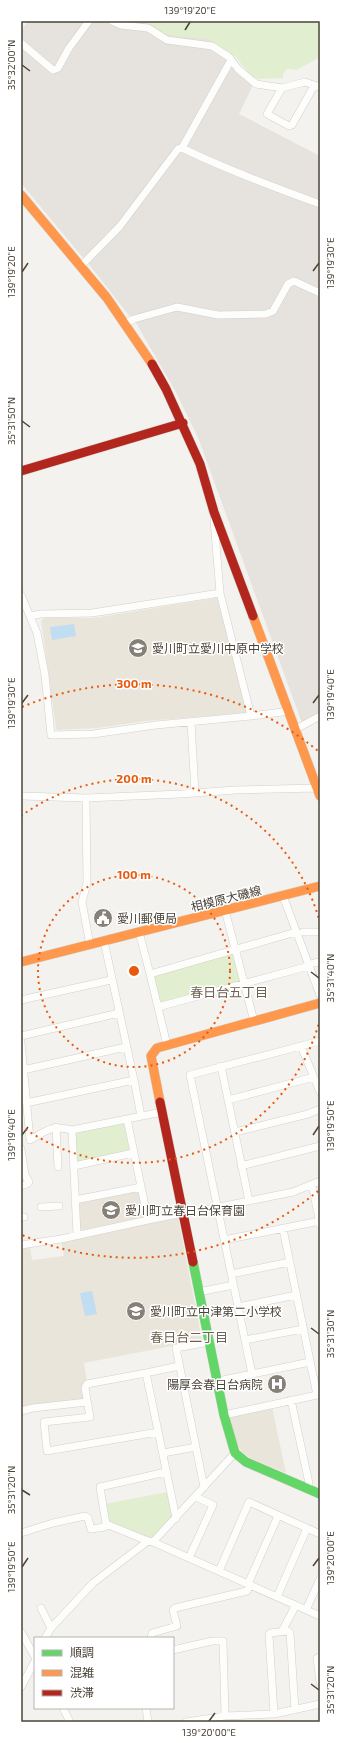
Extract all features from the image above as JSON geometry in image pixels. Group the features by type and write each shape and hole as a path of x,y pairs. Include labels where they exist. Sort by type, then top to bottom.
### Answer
{"street":[{"path":"21,43 53,70 58,68 69,48 89,21"},
{"path":"112,21 121,26 148,28 172,41 199,43 212,46 222,52 256,84 282,88 305,82 317,87 292,126 289,126 267,114"},
{"path":"81,266 120,226 178,149 182,148 231,60"},
{"path":"262,121 282,88"},
{"path":"182,148 216,165 268,186 320,204"},
{"path":"21,195 81,266 126,324 152,363 182,423 200,464 214,512 290,711 319,792 235,790 86,798 21,796"},
{"path":"126,324 134,319 177,306 218,315 266,314 273,311 288,284 294,280 320,293"},
{"path":"21,471 182,423"},
{"path":"214,512 220,593 251,716"},
{"path":"31,616 40,614 92,613 220,593"},
{"path":"21,594 37,633 45,676 51,735 94,734 156,725 290,711"},
{"path":"296,729 320,716"},
{"path":"191,722 195,793"},
{"path":"86,798 87,883 82,902 90,944"},
{"name":"相模原大磯線","path":"21,962 320,886"},
{"path":"283,896 314,964 320,995"},
{"path":"225,910 254,1021"},
{"path":"139,932 167,1045"},
{"path":"150,974 299,932 320,932"},
{"path":"104,941 141,1116"},
{"path":"158,1007 314,964"},
{"path":"21,1000 112,980"},
{"path":"320,1003 157,1048 151,1056 229,1439 235,1453 246,1462 320,1494"},
{"path":"21,1036 119,1014"},
{"path":"252,1374 190,1074 320,1041"},
{"path":"21,1042 26,1103 24,1117 30,1140"},
{"path":"301,1046 320,1092"},
{"path":"23,1074 126,1047"},
{"path":"222,1066 249,1201"},
{"path":"228,1100 314,1077"},
{"path":"26,1103 134,1080"},
{"path":"235,1132 308,1114 320,1109"},
{"path":"21,1186 29,1182 25,1175 21,1149 30,1140 56,1127 72,1130 162,1112"},
{"path":"127,1119 148,1220"},
{"path":"56,1127 58,1167"},
{"path":"72,1130 77,1235"},
{"path":"241,1166 320,1146"},
{"path":"74,1166 134,1153"},
{"path":"21,1245 61,1239 148,1220 293,1192 320,1181"},
{"path":"224,1240 320,1222 312,1184"},
{"path":"75,1200 141,1187"},
{"path":"41,1206 59,1206"},
{"path":"224,1415 319,1394 310,1362 283,1229"},
{"path":"231,1274 290,1262"},
{"path":"199,1292 233,1285"},
{"path":"238,1307 296,1296"},
{"path":"244,1340 303,1329"},
{"path":"204,1487 176,1348 209,1342"},
{"path":"218,1381 310,1362"},
{"path":"158,1432 48,1451 44,1422 90,1417 85,1388 87,1384 179,1366"},
{"path":"146,1373 176,1518"},
{"path":"291,1400 309,1489"},
{"path":"21,1411 33,1408 87,1402"},
{"path":"163,1453 196,1447"},
{"path":"46,1637 51,1628 93,1583 150,1542 176,1518 235,1453"},
{"path":"106,1524 100,1487 166,1472"},
{"path":"189,1558 213,1505 196,1497"},
{"path":"218,1571 249,1502 278,1516 319,1532"},
{"path":"21,1532 85,1516 88,1518 91,1528 105,1527 106,1524"},
{"path":"151,1637 152,1633 177,1626 173,1610 174,1608 247,1590 278,1516"},
{"path":"106,1524 189,1558 320,1616"},
{"path":"277,1597 307,1528"},
{"path":"306,1610 320,1579"},
{"path":"282,1631 296,1605"},
{"path":"41,1608 51,1628"},
{"path":"274,1714 275,1667 270,1633 282,1631 288,1631 290,1633 295,1710"},
{"path":"21,1632 34,1655"},
{"path":"175,1651 212,1641 225,1640 225,1716"},
{"path":"320,1657 317,1658 320,1682"},
{"path":"21,1687 34,1663"},
{"path":"189,1722 225,1716 274,1714 320,1704"},
{"path":"64,1709 70,1722"},
{"path":"146,1709 148,1722"}],"shaded area":[{"path":"29,21 149,21 207,36 232,54 185,140 178,146 122,221 84,259 21,183 21,30"},
{"path":"230,65 253,85 239,114 320,156 320,202 243,173 188,147 186,144"},
{"path":"183,152 320,206 320,291 294,278 269,311 217,312 173,304 131,318 88,263 124,226 180,153"},
{"path":"294,283 320,295 320,713 302,723 199,440 177,394 135,321 175,309 266,316 291,284"},
{"name":"愛川町立愛川中原中学校","path":"216,598 219,600 247,710 245,713 146,721 97,728 57,730 41,621 44,618 94,618"},
{"name":"愛川町立春日台保育園","path":"137,1190 139,1192 144,1215 142,1218 83,1230 80,1228 79,1204 81,1202"},
{"name":"愛川町立中津第二小学校","path":"178,1217 202,1340 84,1363 87,1382 83,1383 85,1397 82,1401 21,1409 21,1247 30,1245 32,1260 64,1256 61,1242"},
{"path":"272,1407 286,1473 252,1459 242,1452 236,1443 230,1416"}],"green space":[{"path":"122,21 320,21 320,57 297,70 287,69 283,74 283,78 258,79 249,74 236,57 207,39 168,35 145,23"},
{"path":"232,951 241,983 160,1004 153,975"},
{"path":"125,1122 130,1151 76,1162 74,1132"},
{"path":"167,1492 173,1516 151,1540 109,1522 105,1504"}],"water":[{"path":"74,624 76,636 52,640 50,627"},
{"path":"92,1291 97,1314 85,1316 80,1293"}],"traffic: fast":[{"path":"193,1262 224,1415 235,1453 246,1462 320,1494"}],"traffic: slow":[{"path":"21,195 107,298 152,364"},
{"path":"253,616 320,796"},
{"path":"21,962 320,886"},
{"path":"160,1102 151,1056 157,1048 320,1003"}],"traffic: jam":[{"path":"152,364 166,389 200,464 214,512 253,616"},
{"path":"21,471 183,423"},
{"path":"160,1102 193,1262"}],"place":[{"name":"愛川町立愛川中原中学校","path":"138,648"},
{"name":"愛川郵便局","path":"103,918"},
{"name":"愛川町立春日台保育園","path":"111,1210"},
{"name":"愛川町立中津第二小学校","path":"136,1311"},
{"name":"陽厚会春日台病院","path":"277,1384"}],"district":[{"name":"春日台五丁目","path":"229,992"},
{"name":"春日台二丁目","path":"189,1337"}]}
